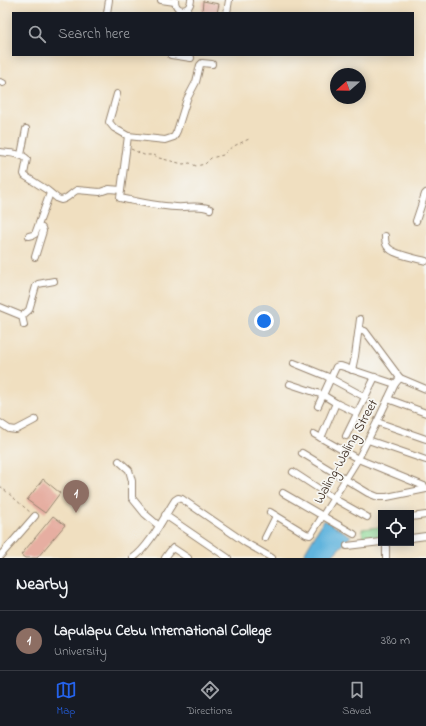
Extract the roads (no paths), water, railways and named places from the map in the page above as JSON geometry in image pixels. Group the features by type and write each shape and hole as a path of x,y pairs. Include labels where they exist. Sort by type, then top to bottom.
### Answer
{"street":[{"path":"107,12 109,0"},
{"path":"161,0 175,1 178,11 187,8 190,5 191,0"},
{"path":"227,12 229,0"},
{"path":"178,56 192,58"},
{"path":"117,94 109,122 114,128 128,136 165,140 174,137 177,131 187,99 196,82 200,65 202,63 212,64"},
{"path":"21,155 26,128"},
{"path":"128,136 120,198 174,207 199,206 210,209"},
{"path":"0,152 25,157 27,159 24,174 25,176 58,199 62,200 68,198 77,190 100,192 109,189 121,190"},
{"path":"29,236 35,234 50,193"},
{"path":"416,221 426,193"},
{"path":"35,257 43,231 42,228 38,227"},
{"path":"385,236 387,247 394,252 426,261"},
{"path":"22,316 29,310 36,286 38,284 54,281"},
{"path":"0,307 22,316"},
{"path":"22,316 24,326"},
{"path":"352,370 360,319"},
{"path":"359,329 365,331 400,378 426,389"},
{"path":"294,363 330,378 365,397"},
{"path":"318,406 330,378 338,366 395,384"},
{"path":"346,436 375,377"},
{"name":"Waling-Waling Street","path":"276,516 306,534 310,535 312,533 358,458 395,384 400,378"},
{"path":"290,384 323,395 357,413"},
{"path":"388,400 426,413"},
{"path":"321,438 336,403"},
{"path":"0,423 10,429 16,430 35,420"},
{"path":"377,422 426,439"},
{"path":"314,434 358,458 424,486 426,489"},
{"path":"368,440 426,460"},
{"path":"302,453 346,478 368,493 378,497 426,489"},
{"path":"119,461 129,470 132,480 132,498 145,514 158,526"},
{"path":"293,472 333,498 367,517"},
{"path":"283,493 354,534"},
{"path":"133,558 152,537 174,500 178,498 182,499 246,543 272,558"},
{"path":"265,538 276,516 270,512"},
{"path":"165,515 228,558"},
{"path":"414,517 426,515"},
{"path":"0,556 35,516"},
{"path":"414,538 426,536"},
{"path":"347,546 378,542"},
{"path":"386,546 386,558"},
{"path":"165,558 173,548 188,558"}],"water":[{"path":"324,520 351,536 330,558 302,557"}],"place":[{"name":"Lapulapu Cebu International College","path":"76,513"}]}
